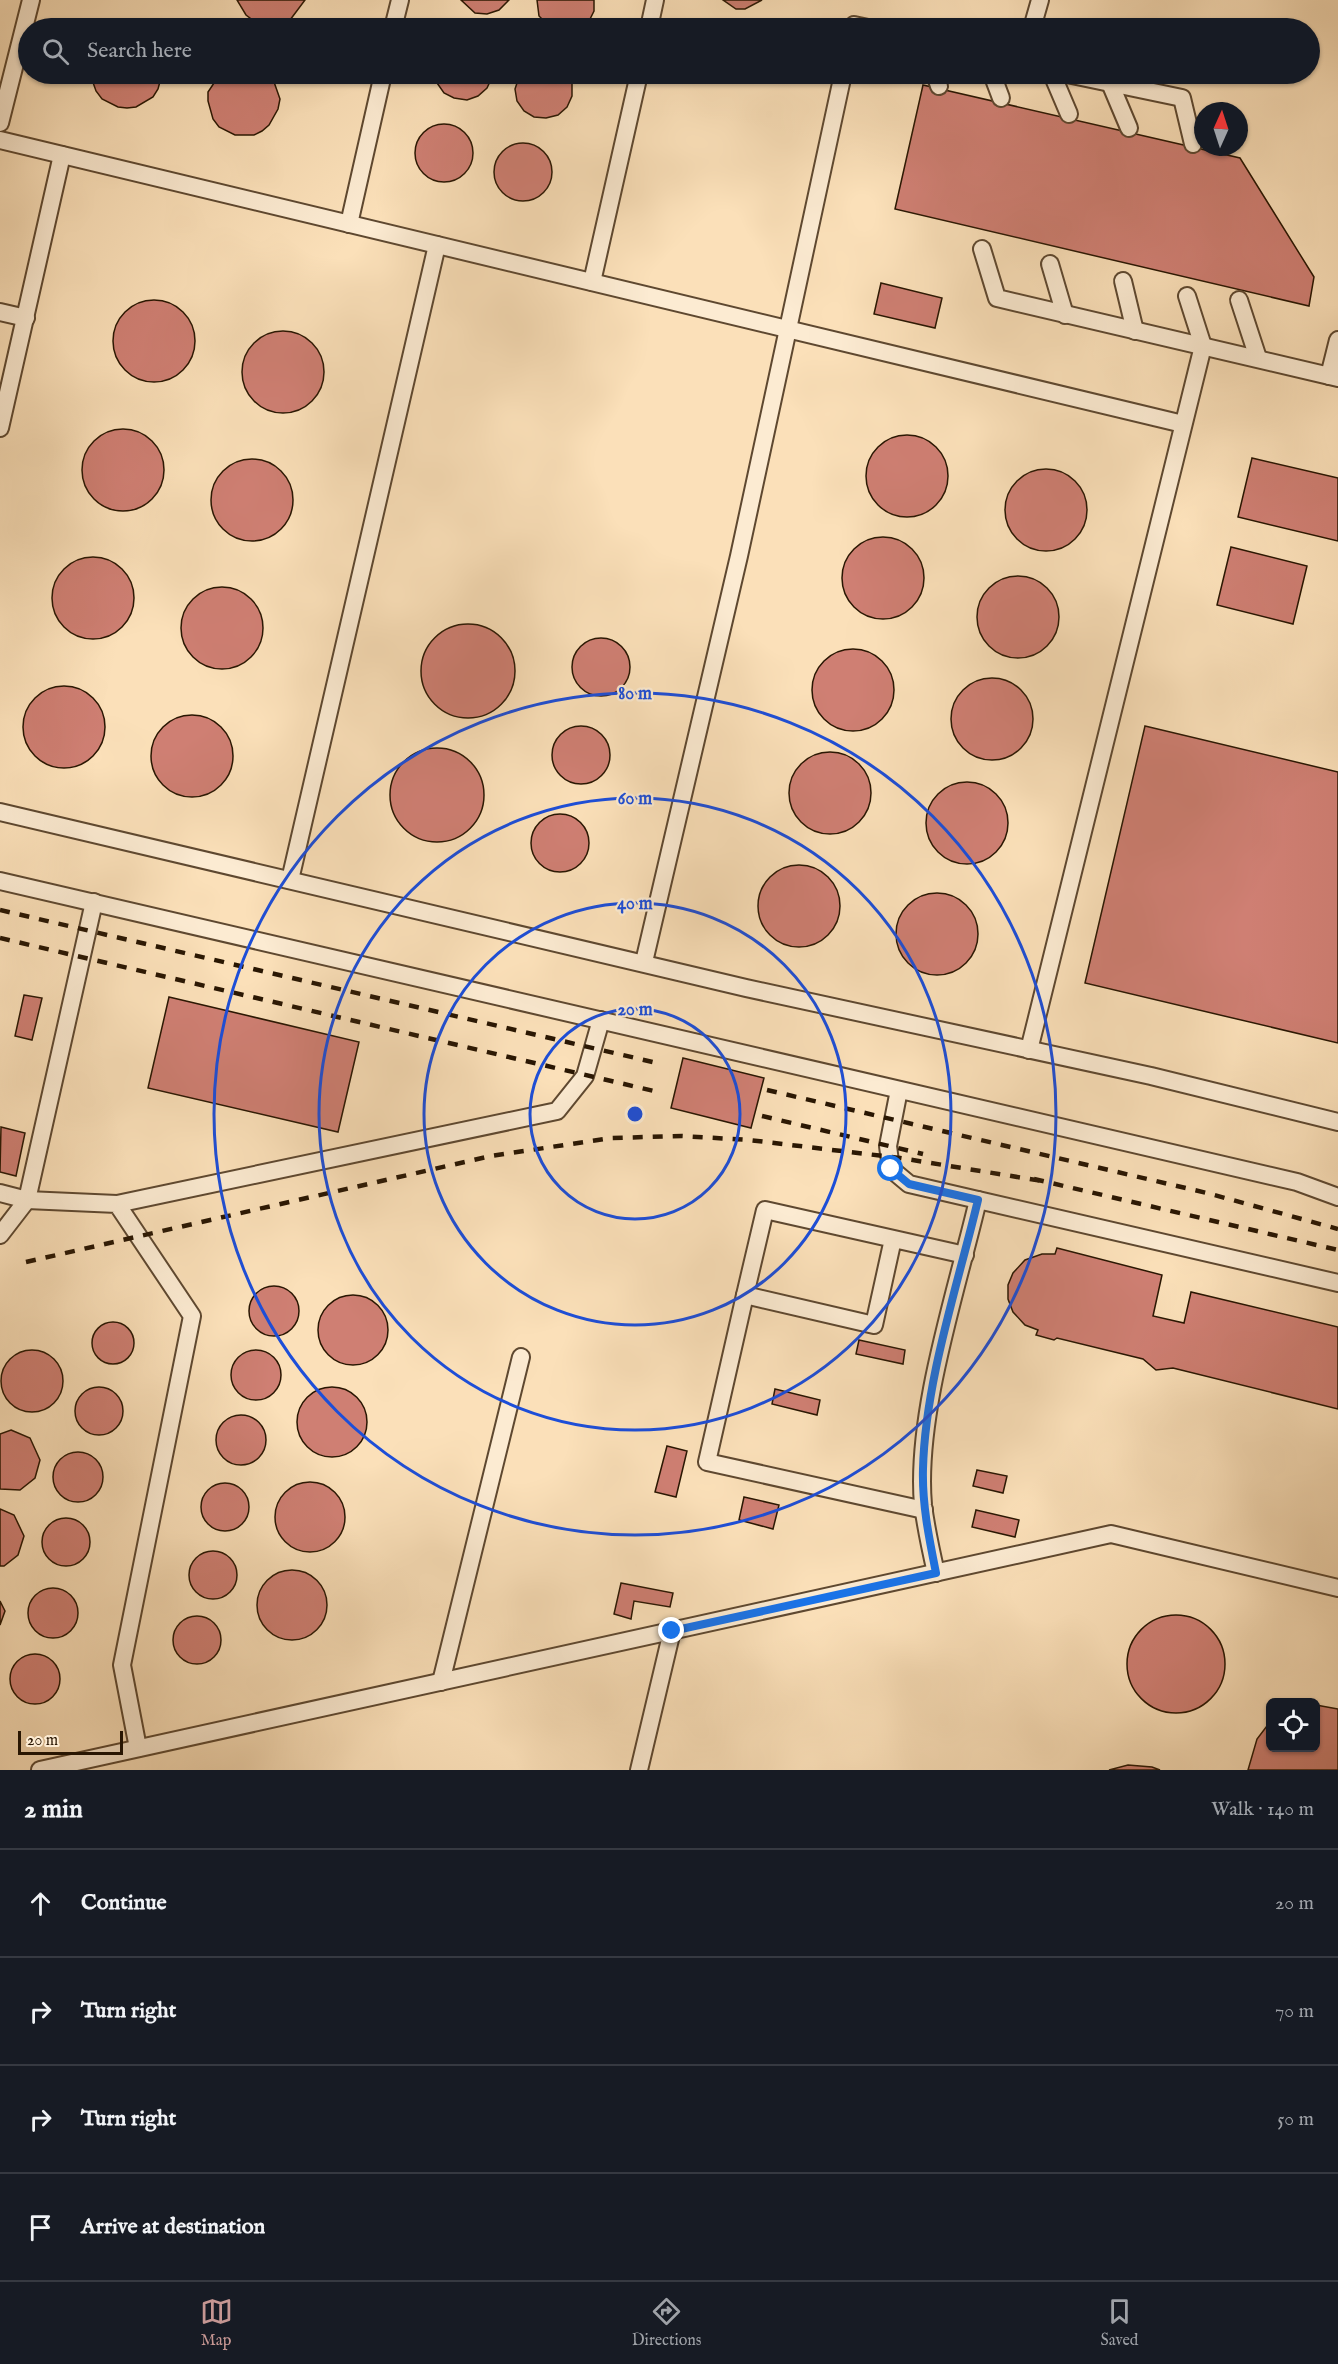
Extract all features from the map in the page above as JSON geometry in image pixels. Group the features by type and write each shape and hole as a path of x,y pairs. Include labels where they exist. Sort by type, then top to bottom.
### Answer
{"lane":[{"path":"26,18 31,0"},
{"path":"396,18 400,0"},
{"path":"651,18 655,0"},
{"path":"1035,18 1040,0"},
{"path":"0,123 18,52"},
{"path":"349,224 381,84"},
{"path":"592,282 637,84"},
{"path":"644,962 739,556 786,329 841,84"},
{"path":"996,84 1001,98"},
{"path":"1056,84 1069,114"},
{"path":"1110,84 1129,128"},
{"path":"1115,84 1182,98 1193,144"},
{"path":"0,140 1184,424"},
{"path":"0,428 62,155"},
{"path":"290,880 438,245"},
{"path":"982,249 996,298 1333,377 1338,340"},
{"path":"1050,264 1065,315"},
{"path":"1123,281 1135,331"},
{"path":"1029,1050 1203,346 1187,296"},
{"path":"1239,300 1258,358"},
{"path":"0,312 26,318"},
{"path":"0,812 644,962 746,988 1151,1076 1338,1122"},
{"path":"0,881 1297,1182 1338,1197"},
{"path":"0,1235 27,1200 94,902"},
{"path":"0,1193 27,1200 117,1204 557,1111 585,1076 601,1020"},
{"path":"899,1090 888,1146 891,1169 909,1184 1338,1283"},
{"path":"936,1573 924,1510 923,1468 933,1393 978,1200"},
{"path":"117,1204 192,1316 122,1665 138,1748"},
{"path":"924,1510 707,1462 765,1210 965,1255"},
{"path":"745,1295 874,1324 893,1239"},
{"path":"441,1682 521,1357"},
{"path":"40,1770 1111,1534 1338,1588"},
{"path":"639,1770 672,1631"}],"building":[{"path":"237,0 305,0 292,18 250,18"},
{"path":"461,0 509,0 499,10 487,14 475,13"},
{"path":"537,0 594,0 594,11 590,18 541,18"},
{"path":"723,0 762,0 745,9 736,9"},
{"path":"94,84 159,84 153,97 136,107 127,108 118,107 102,99"},
{"path":"213,84 275,84 280,99 278,109 269,125 262,131 254,135 235,135 219,127 213,119 208,92"},
{"path":"438,84 489,84 478,96 467,100 454,98 444,93"},
{"path":"517,84 572,84 572,96 567,107 558,115 546,118 534,117 524,111 517,101"},
{"path":"923,85 1194,147 1194,156 1240,158 1314,277 1309,306 895,209"},
{"path":"444,124 460,129 468,137 473,153 468,169 460,177 444,182 428,177 420,169 415,153 420,137 428,129"},
{"path":"523,143 539,148 547,156 552,172 547,188 539,196 523,201 507,196 499,188 494,172 499,156 507,148"},
{"path":"881,283 942,298 935,328 874,314"},
{"path":"154,300 170,303 183,312 192,325 195,341 192,357 183,370 170,379 154,382 138,379 125,370 116,357 113,341 116,325 125,312 138,303"},
{"path":"283,331 299,334 312,343 321,356 324,372 321,388 312,401 299,410 283,413 267,410 254,401 245,388 242,372 245,356 254,343 267,334"},
{"path":"123,429 139,432 152,441 161,454 164,470 161,486 152,499 139,508 123,511 107,508 94,499 85,486 82,470 85,454 94,441 107,432"},
{"path":"899,435 915,435 930,442 941,453 948,468 945,492 936,505 915,517 899,517 884,510 873,499 866,484 866,468 873,453 884,442"},
{"path":"1252,458 1338,478 1338,541 1238,517"},
{"path":"252,459 268,462 281,471 290,484 293,500 290,516 281,529 268,538 252,541 236,538 223,529 214,516 211,500 214,484 223,471 236,462"},
{"path":"1038,469 1054,469 1069,475 1081,487 1087,502 1087,518 1081,533 1069,545 1054,551 1038,551 1023,545 1011,533 1005,518 1005,502 1011,487 1023,475"},
{"path":"875,537 891,537 906,544 917,555 924,570 921,594 912,607 891,619 875,619 860,612 849,601 842,586 842,570 849,555 860,544"},
{"path":"1231,547 1307,566 1293,624 1217,605"},
{"path":"93,557 109,560 122,569 131,582 134,598 131,614 122,627 109,636 93,639 77,636 64,627 55,614 52,598 55,582 64,569 77,560"},
{"path":"1010,576 1026,576 1041,583 1052,594 1059,609 1056,633 1047,646 1026,658 1010,658 995,651 984,640 977,625 977,609 984,594 995,583"},
{"path":"222,587 238,590 251,599 260,612 263,628 260,644 251,657 238,666 222,669 206,666 193,657 184,644 181,628 184,612 193,599 206,590"},
{"path":"468,624 486,628 501,638 511,653 515,671 511,689 501,704 486,714 468,718 450,714 435,704 425,689 421,671 425,653 435,638 450,628"},
{"path":"595,638 607,638 622,646 630,661 630,673 622,688 607,696 595,696 580,688 572,673 572,661 580,646"},
{"path":"845,649 861,649 876,656 887,667 894,682 891,706 882,719 861,731 845,731 830,724 819,713 812,698 812,682 819,667 830,656"},
{"path":"984,678 1000,678 1015,685 1026,696 1033,711 1030,735 1021,748 1000,760 984,760 969,753 958,742 951,727 951,711 958,696 969,685"},
{"path":"64,686 80,689 93,698 102,711 105,727 102,743 93,756 80,765 64,768 48,765 35,756 26,743 23,727 26,711 35,698 48,689"},
{"path":"192,715 208,718 221,727 230,740 233,756 230,772 221,785 208,794 192,797 176,794 163,785 154,772 151,756 154,740 163,727 176,718"},
{"path":"575,726 587,726 602,734 610,749 610,761 602,776 587,784 575,784 560,776 552,761 552,749 560,734"},
{"path":"1145,726 1338,772 1338,1043 1085,983"},
{"path":"437,748 455,752 470,762 480,777 484,795 480,813 470,828 455,838 437,842 419,838 404,828 394,813 390,795 394,777 404,762 419,752"},
{"path":"822,752 838,752 853,759 864,770 871,785 868,809 859,822 838,834 822,834 807,827 796,816 789,801 789,785 796,770 807,759"},
{"path":"959,782 975,782 990,789 1001,800 1008,815 1005,839 996,852 975,864 959,864 944,857 933,846 926,831 926,815 933,800 944,789"},
{"path":"554,814 566,814 581,822 589,837 589,849 581,864 566,872 554,872 539,864 531,849 531,837 539,822"},
{"path":"791,865 807,865 822,872 833,883 840,898 837,922 828,935 807,947 791,947 776,940 765,929 758,914 758,898 765,883 776,872"},
{"path":"929,893 945,893 960,900 971,911 978,926 975,950 966,963 945,975 929,975 914,968 903,957 896,942 896,926 903,911 914,900"},
{"path":"24,995 42,998 32,1040 15,1036"},
{"path":"169,997 359,1042 338,1132 148,1088"},
{"path":"683,1058 764,1078 751,1128 671,1108"},
{"path":"1,1127 25,1133 16,1176 0,1172"},
{"path":"1057,1248 1162,1275 1153,1316 1184,1323 1191,1292 1338,1327 1338,1409 1173,1368 1156,1370 1143,1359 1036,1335 1038,1330 1025,1325 1013,1312 1008,1299 1008,1285 1013,1273 1025,1260 1042,1254 1055,1254"},
{"path":"274,1286 292,1293 299,1311 292,1329 274,1336 256,1329 249,1311 256,1293"},
{"path":"346,1295 360,1295 373,1301 382,1310 388,1323 386,1343 378,1355 360,1365 346,1365 333,1359 324,1350 318,1337 318,1323 324,1310 333,1301"},
{"path":"113,1322 121,1323 128,1328 133,1335 133,1351 128,1358 121,1363 113,1364 105,1363 98,1358 93,1351 92,1343 93,1335 98,1328 105,1323"},
{"path":"859,1340 905,1350 903,1364 856,1354"},
{"path":"32,1350 44,1352 54,1359 61,1369 63,1381 61,1393 54,1403 44,1410 32,1412 20,1410 10,1403 3,1393 1,1381 3,1369 10,1359 20,1352"},
{"path":"256,1350 265,1352 276,1361 281,1375 279,1384 270,1395 256,1400 247,1398 236,1389 231,1375 233,1366 242,1355"},
{"path":"94,1387 104,1387 116,1394 123,1406 123,1416 116,1428 104,1435 94,1435 79,1424 75,1416 75,1406 86,1391"},
{"path":"325,1387 339,1387 352,1393 361,1402 367,1415 365,1435 357,1447 339,1457 325,1457 312,1451 303,1442 297,1429 297,1415 303,1402 312,1393"},
{"path":"775,1389 820,1400 817,1415 772,1404"},
{"path":"236,1415 246,1415 259,1422 266,1435 266,1445 259,1458 246,1465 236,1465 227,1461 220,1454 216,1445 216,1435 220,1426 227,1419"},
{"path":"11,1430 30,1438 40,1460 35,1478 20,1490 0,1489 0,1434"},
{"path":"667,1446 687,1451 676,1497 655,1492"},
{"path":"73,1452 83,1452 96,1459 103,1472 103,1482 96,1495 83,1502 73,1502 64,1498 57,1491 53,1482 53,1472 57,1463 64,1456"},
{"path":"977,1470 1007,1476 1003,1493 973,1486"},
{"path":"317,1482 330,1488 339,1497 343,1503 345,1517 343,1531 335,1542 324,1550 303,1552 285,1542 277,1531 275,1510 285,1492 296,1484"},
{"path":"220,1483 230,1483 245,1493 249,1507 248,1516 239,1527 230,1531 220,1531 205,1521 201,1512 201,1502 211,1487"},
{"path":"744,1497 779,1505 773,1529 739,1520"},
{"path":"0,1509 14,1515 24,1536 18,1555 4,1566 0,1566"},
{"path":"976,1510 1019,1520 1015,1537 972,1527"},
{"path":"61,1518 71,1518 86,1528 90,1542 89,1551 80,1562 71,1566 61,1566 46,1556 42,1547 42,1537 52,1522"},
{"path":"208,1551 218,1551 233,1561 237,1575 236,1584 227,1595 218,1599 208,1599 193,1589 189,1580 189,1570 199,1555"},
{"path":"299,1570 312,1576 321,1585 325,1591 327,1605 325,1619 317,1630 306,1638 285,1640 267,1630 259,1619 257,1598 267,1580 278,1572"},
{"path":"621,1583 673,1593 670,1607 634,1601 631,1619 614,1614"},
{"path":"48,1588 58,1588 71,1595 78,1608 78,1618 71,1631 58,1638 48,1638 39,1634 32,1627 28,1618 28,1608 32,1599 39,1592"},
{"path":"0,1601 5,1611 0,1625"},
{"path":"1166,1615 1186,1615 1211,1629 1222,1645 1225,1664 1222,1683 1211,1699 1186,1713 1166,1713 1149,1705 1135,1691 1127,1674 1127,1654 1135,1637 1149,1623"},
{"path":"192,1616 202,1616 217,1626 221,1640 220,1649 211,1660 202,1664 192,1664 177,1654 173,1645 173,1635 183,1620"},
{"path":"30,1654 40,1654 53,1661 60,1674 60,1684 53,1697 40,1704 30,1704 21,1700 14,1693 10,1684 10,1674 14,1665 21,1658"},
{"path":"1320,1706 1338,1709 1338,1770 1248,1770 1257,1739 1266,1727 1266,1752 1320,1752"},
{"path":"1128,1765 1152,1767 1160,1770 1109,1770"}],"railway":[{"path":"0,910 657,1063"},
{"path":"0,938 654,1091"},
{"path":"767,1090 1207,1193 1338,1229"},
{"path":"762,1116 923,1154"},
{"path":"26,1262 491,1156 611,1138 682,1136 749,1140 900,1158 1042,1181"},
{"path":"1034,1179 1338,1250"}],"route":[{"path":"672,1631 936,1573 923,1506 926,1436 947,1328 978,1200 909,1184 891,1169"}]}
